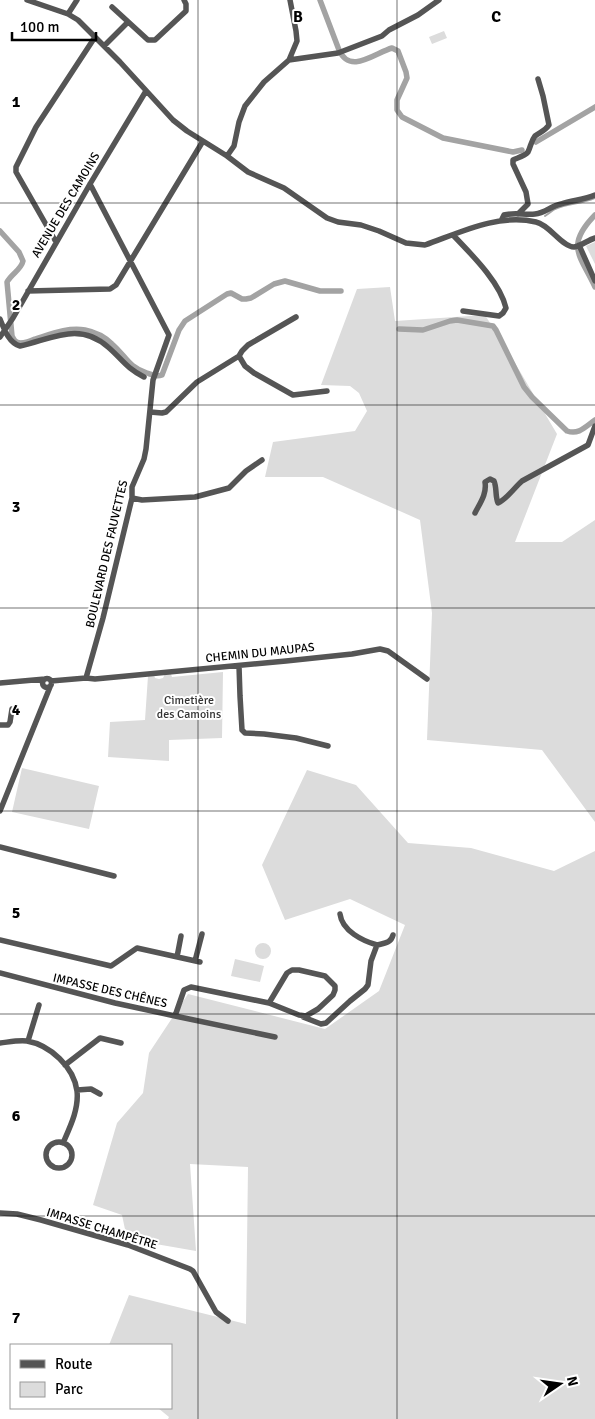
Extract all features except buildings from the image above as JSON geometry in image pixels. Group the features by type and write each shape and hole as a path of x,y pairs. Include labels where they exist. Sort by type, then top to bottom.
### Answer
{"street":[{"path":"27,0 68,14 78,20 173,120 248,172 284,188 327,218 338,222 361,224 397,240 414,245 424,245 485,224 501,221 536,222 549,228 566,244 578,245 595,238"},
{"path":"68,14 76,0"},
{"path":"112,6 148,40 156,40 186,11 184,0"},
{"path":"227,156 234,146 238,122 245,106 264,82 289,60 297,41 290,0"},
{"path":"289,60 341,52 382,36 439,0"},
{"path":"104,46 128,22"},
{"path":"56,242 16,172 16,167 36,127 95,36"},
{"path":"518,214 527,206 528,202 526,192 512,162 514,159 525,154 530,142 549,126 538,79"},
{"name":"AVENUE DES CAMOINS","path":"0,337 146,91"},
{"path":"28,291 110,289 116,285 203,140"},
{"name":"BOULEVARD DES FAUVETTES","path":"86,678 103,618 132,498 132,487 144,459 154,373 169,335 90,184"},
{"path":"501,221 504,215 543,213 560,204 595,195"},
{"path":"453,235 493,282 506,308 499,316 463,311"},
{"path":"578,245 595,281"},
{"path":"150,412 166,412 197,382 239,356 248,345 296,317"},
{"path":"0,319 12,342 20,346 70,333 78,332 90,335 110,348 130,370 144,377"},
{"path":"239,356 254,373 294,394 326,390"},
{"path":"475,513 485,494 485,482 490,479 494,481 498,503 502,501 522,481 588,445 595,426"},
{"path":"132,498 142,500 188,498 230,488 246,471 262,460"},
{"name":"CHEMIN DU MAUPAS","path":"86,678 95,679 240,666 352,654 380,649 388,651 427,679"},
{"path":"240,666 242,730 245,733 296,738 328,746"},
{"path":"0,683 36,681 47,684 86,678"},
{"path":"0,811 46,697 47,684"},
{"path":"0,726 8,725 12,709"},
{"path":"0,847 114,876"},
{"path":"340,914 340,919 346,928 367,942 377,945 388,943 393,935"},
{"path":"0,940 111,966 137,948 197,962 202,934"},
{"path":"177,957 181,936"},
{"path":"298,1015 306,1016 311,1014 333,995 335,986 325,976 299,970 292,970 287,973 269,1003 298,1015 321,1024 326,1023 365,990 370,981 370,961 377,945"},
{"name":"IMPASSE DES CHÊNES","path":"0,973 115,1003 175,1016 184,990 191,987 269,1003"},
{"path":"28,1041 38,1005"},
{"path":"175,1016 276,1037"},
{"path":"65,1065 100,1038 121,1044"},
{"path":"0,1043 21,1040 46,1047 65,1065 74,1080 77,1090 76,1110 72,1125 63,1143"},
{"path":"77,1090 91,1090 100,1094"},
{"path":"54,1143 63,1143 70,1149 70,1162 63,1168 54,1168 47,1162 46,1153 54,1143"},
{"name":"IMPASSE CHAMPÊTRE","path":"0,1213 17,1214 128,1245 190,1269 193,1271 216,1312 228,1321"}],"green space":[{"path":"444,31 447,38 432,44 429,37"},
{"path":"595,242 595,264 586,246"},
{"path":"390,287 395,321 485,315 557,434 515,542 562,542 595,520 595,822 542,750 427,740 432,613 420,520 323,477 265,477 273,442 355,431 367,411 359,393 350,386 321,385 357,289"},
{"name":"Cimetière des Camoins","path":"223,672 222,738 169,740 169,761 108,757 110,722 145,720 148,676 154,675 155,678 159,679 163,678 165,674 171,674 172,677"},
{"path":"22,768 99,786 89,829 12,812"},
{"path":"307,770 356,785 408,843 471,848 554,871 595,851 595,1419 168,1419 169,1417 159,1409 172,1409 172,1344 109,1344 129,1295 246,1324 248,1167 190,1164 196,1251 127,1239 122,1215 93,1205 117,1123 143,1093 149,1053 188,994 325,1029 379,991 405,925 350,899 285,920 262,865"},
{"path":"263,943 271,951 263,959 255,951"},
{"path":"235,959 264,966 260,982 231,976"}],"waterway":[{"path":"320,0 339,50 350,61 363,60 392,48 398,51 407,78 397,100 397,110 402,117 443,138 513,152 522,150"},
{"path":"536,142 595,107"},
{"path":"545,216 560,207 595,198"},
{"path":"595,215 580,235 578,243 580,258 595,287"},
{"path":"0,231 19,252 23,261 7,282 12,336 15,341 20,343 26,342 66,330 79,329 89,331 109,341 135,368 155,376 162,375 179,330 185,321 227,294 231,293 242,299 251,298 274,284 285,281 320,291 341,291"},
{"path":"399,329 423,330 457,320 493,326 524,387 567,431 578,431 595,420"}]}
